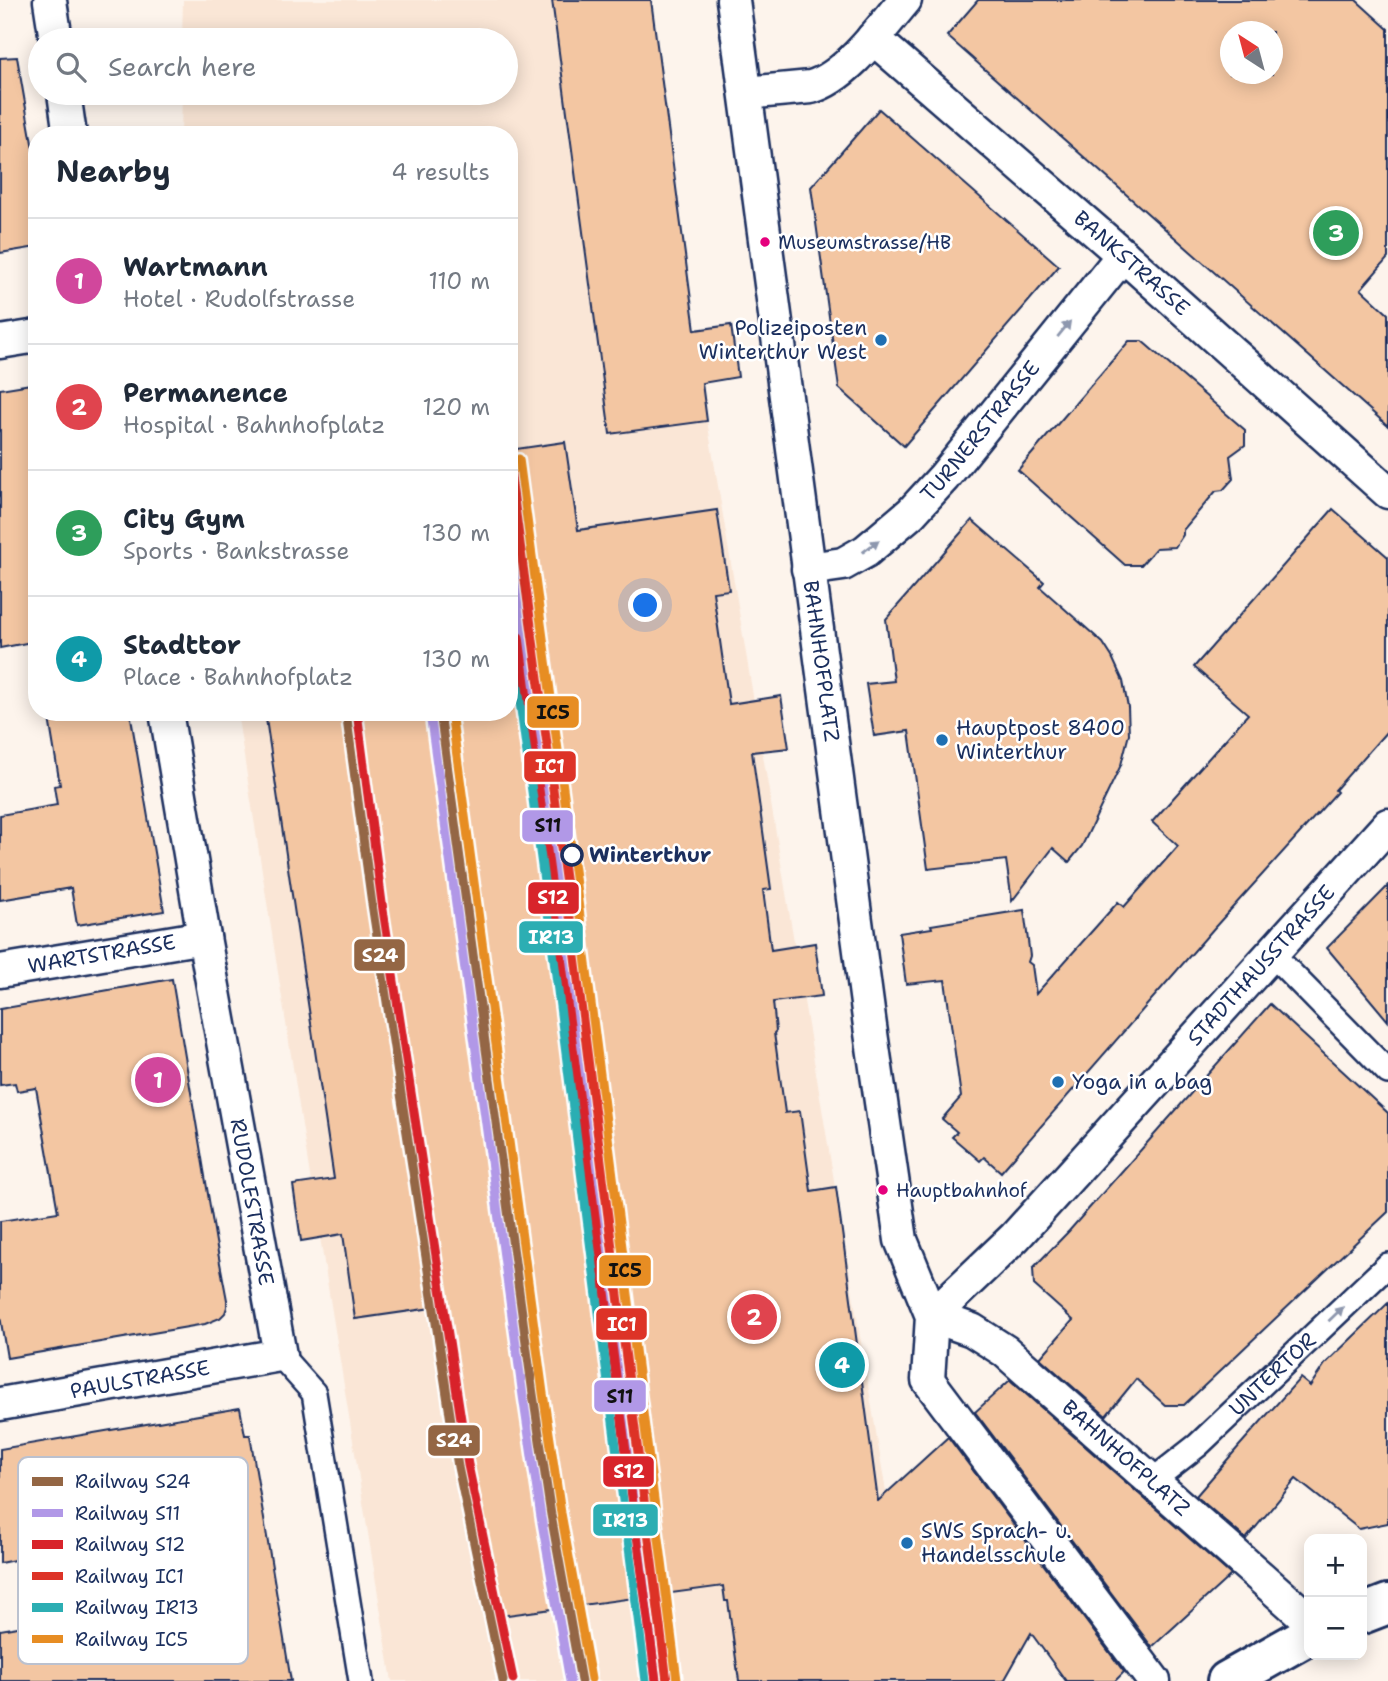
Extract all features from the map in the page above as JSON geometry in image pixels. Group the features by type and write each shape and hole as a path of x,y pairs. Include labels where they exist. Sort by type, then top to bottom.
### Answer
{"main road":[{"path":"1367,1612 1388,1604"},
{"path":"1231,1680 1304,1638"}],"street":[{"name":"BAHNHOFPLATZ","path":"733,0 901,1240 932,1316 929,1380 1154,1681"},
{"path":"746,93 821,85 842,70 905,0"},
{"path":"50,1 54,28"},
{"name":"BANKSTRASSE","path":"873,38 1123,255 1388,492"},
{"path":"66,105 70,126"},
{"name":"TURNERSTRASSE","path":"808,569 843,564 866,551 911,513 944,477 1123,255"},
{"path":"0,342 28,337"},
{"name":"RUDOLFSTRASSE","path":"168,721 280,1355"},
{"name":"STADTHAUSSTRASSE","path":"932,1316 1015,1237 1388,825"},
{"name":"WARTSTRASSE","path":"0,971 204,937"},
{"path":"1272,954 1388,1072"},
{"name":"UNTERTOR","path":"1152,1481 1198,1445 1388,1265"},
{"name":"BAHNHOFPLATZ","path":"932,1316 972,1330 1005,1351 1304,1615"},
{"path":"280,1355 314,1393 361,1681"},
{"name":"PAULSTRASSE","path":"0,1404 280,1355"}],"shaded area":[{"path":"183,0 651,0 707,420 886,1492 854,1681 392,1681 238,721 518,721 518,126 181,126 182,105 518,105 518,28 182,28"}],"building":[{"path":"552,0 651,0 695,330 731,325 738,377 702,383 707,421 610,434"},
{"path":"978,0 1356,0 1388,29 1388,258 1361,289 1388,314 1388,426 947,36"},
{"path":"17,57 29,126 28,248 0,253 0,58"},
{"path":"879,109 1059,266 904,446 839,388 811,187"},
{"path":"1129,341 1142,341 1245,430 1245,445 1230,456 1233,479 1223,490 1216,491 1183,530 1183,535 1175,547 1156,548 1141,565 1125,565 1018,470"},
{"path":"28,384 28,643 0,648 0,389"},
{"path":"565,442 578,530 717,510 729,590 713,592 729,704 781,696 789,748 752,752 771,889 763,890 771,950 815,943 822,996 773,1002 774,1033 785,1113 800,1111 811,1191 836,1187 878,1501 948,1437 1124,1672 1115,1681 1066,1681 1031,1633 1004,1681 739,1681 728,1601 725,1601 723,1586 492,1617 446,1306 355,1319 343,1234 301,1241 293,1185 334,1179 266,721 518,721 518,449"},
{"path":"1333,509 1388,557 1388,730 1335,790 1337,792 1001,1172 984,1157 980,1161 952,1137 957,1132 942,1119 961,1097 945,980 906,984 899,933 1024,910 1030,956 1028,962 1032,965 1036,994 1118,902 1124,907 1178,846 1152,822 1248,714 1194,667"},
{"path":"972,520 1044,582 1040,587 1103,643 1123,681 1128,707 1129,734 1121,765 1082,846 1069,862 1053,848 1012,901 1006,860 928,869 909,731 874,736 866,684 894,681 886,619"},
{"path":"49,721 132,721 164,911 77,925 71,888 0,900 0,815 57,805 54,786 60,785"},
{"path":"1388,886 1388,1021 1327,948"},
{"path":"172,979 227,1300 225,1313 205,1324 7,1358 0,1316 0,1221 58,1212 36,1088 17,1091 15,1083 0,1085 0,1009"},
{"path":"1270,1004 1388,1113 1388,1212 1184,1405 1165,1405 1136,1379 1106,1416 1040,1358 1073,1320 1034,1285 1033,1268"},
{"path":"1388,1303 1388,1523 1359,1529 1296,1479 1246,1539 1196,1496 1300,1378 1310,1386 1325,1364"},
{"path":"1010,1380 1231,1575 1152,1647 975,1412"},
{"path":"240,1408 245,1435 250,1435 291,1681 0,1681 0,1630 18,1627 18,1664 248,1664 248,1457 18,1457 18,1559 0,1563 0,1449"}],"rail line":[{"name":"IC5","path":"519,459 677,1680"},
{"name":"IC1","path":"518,529 667,1681"},
{"name":"S11","path":"518,607 656,1681"},
{"name":"S12","path":"519,637 656,1680"},
{"name":"IR13","path":"518,687 646,1681"},
{"name":"S24","path":"347,721 372,904 458,1467 503,1681"},
{"name":"S12","path":"358,721 382,903 468,1465 513,1679"},
{"name":"S11","path":"431,721 523,1396 570,1681"},
{"name":"S24","path":"441,721 533,1394 551,1515 581,1681"},
{"name":"IC5","path":"452,721 543,1393 561,1513 591,1679"}],"place":[{"name":"City Gym","path":"1336,233"},
{"name":"Museumstrasse/HB","path":"765,242"},
{"name":"Polizeiposten Winterthur West","path":"881,340"},
{"name":"Hauptpost 8400 Winterthur","path":"942,740"},
{"name":"Winterthur","path":"572,855"},
{"name":"Wartmann","path":"158,1080"},
{"name":"Yoga in a bag","path":"1058,1082"},
{"name":"Hauptbahnhof","path":"883,1190"},
{"name":"Permanence","path":"754,1317"},
{"name":"Stadttor","path":"842,1365"},
{"name":"SWS Sprach- u. Handelsschule","path":"907,1543"}]}
